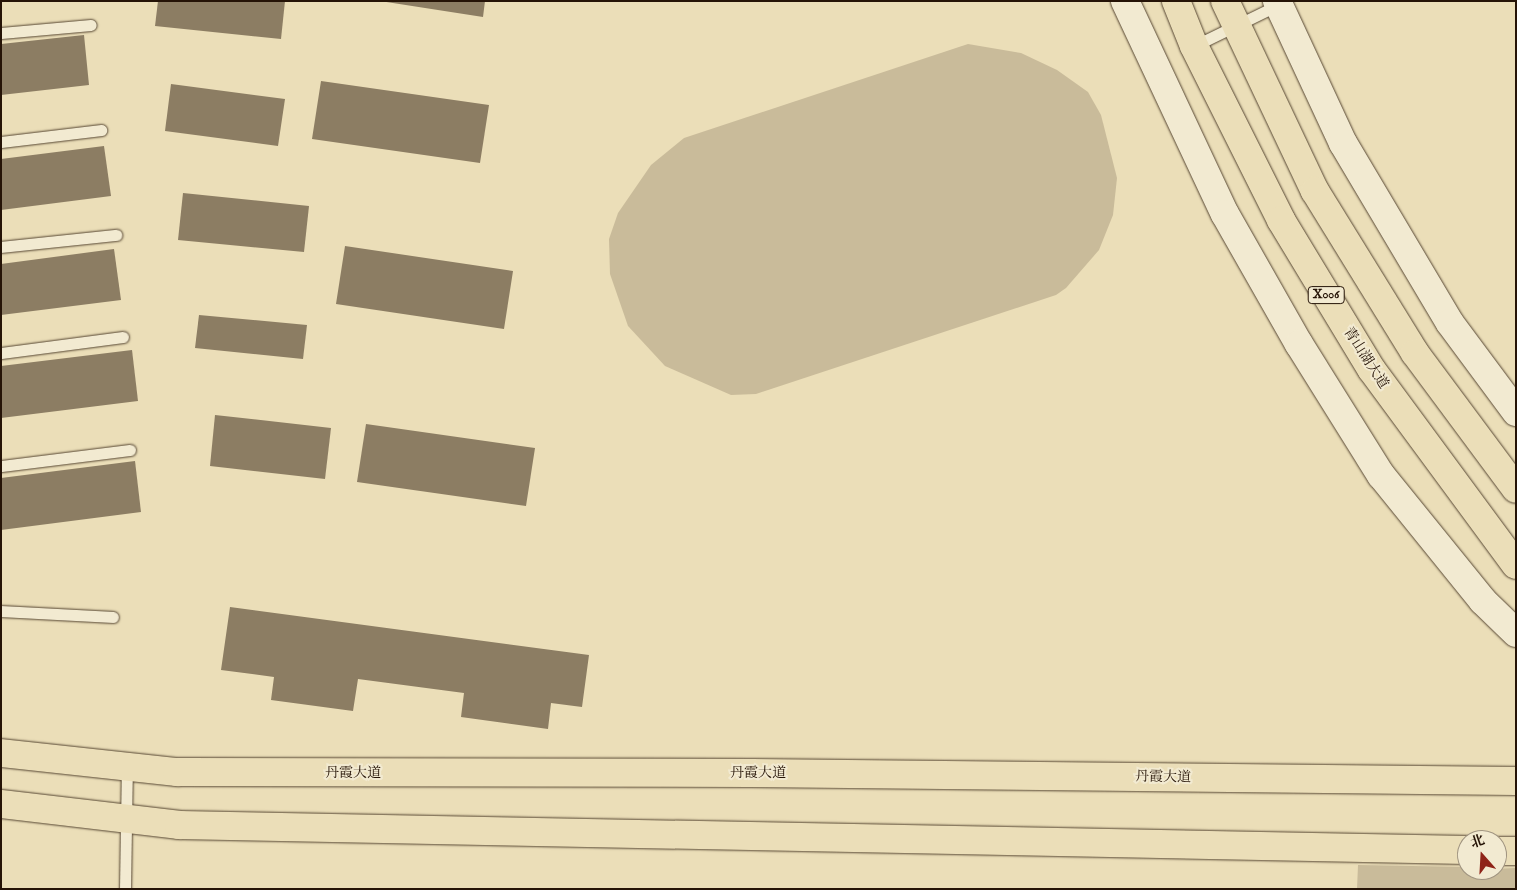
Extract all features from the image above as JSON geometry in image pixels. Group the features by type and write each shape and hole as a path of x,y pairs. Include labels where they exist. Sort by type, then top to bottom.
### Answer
{"main road":[{"path":"1126,1 1225,214 1299,344 1381,476 1483,602 1516,633"},
{"name":"青山湖大道","path":"1176,1 1194,46 1281,220 1367,362 1516,565"},
{"path":"1280,2 1343,143 1450,323 1516,412"},
{"path":"1230,13 1315,191 1414,353 1516,489"},
{"name":"丹霞大道","path":"1,753 177,772 752,773 1516,780"},
{"path":"1,804 189,825 1457,850"}],"lane":[{"path":"1194,46 1230,13 1280,2"},
{"path":"1,33 90,24"},
{"path":"1,142 101,130"},
{"path":"1,247 116,235"},
{"path":"1,353 123,337"},
{"path":"1,466 130,450"},
{"path":"1,611 113,618"},
{"path":"124,889 128,767"}],"shaded area":[{"path":"968,44 1021,53 1057,70 1088,92 1101,115 1117,178 1113,215 1099,250 1066,288 1056,295 756,394 731,395 665,366 628,326 610,274 609,239 618,213 651,165 684,138"},
{"path":"1358,865 1457,867 1457,880 1507,880 1507,868 1516,868 1516,889 1357,889"}],"building":[{"path":"158,1 285,1 281,39 155,26"},
{"path":"380,1 485,1 483,17"},
{"path":"84,35 89,85 1,95 1,44"},
{"path":"321,81 489,105 480,163 312,139"},
{"path":"171,84 285,99 278,146 165,131"},
{"path":"104,146 111,196 1,210 1,159"},
{"path":"183,193 309,206 304,252 178,240"},
{"path":"345,246 513,271 504,329 336,304"},
{"path":"114,249 121,300 1,315 1,264"},
{"path":"199,315 307,325 303,359 195,348"},
{"path":"132,350 138,401 1,418 1,366"},
{"path":"215,415 331,428 325,479 210,466"},
{"path":"366,424 535,448 526,506 357,482"},
{"path":"135,461 141,512 1,530 1,478"},
{"path":"230,607 589,655 582,707 551,703 548,729 461,717 464,693 358,679 353,711 271,700 274,677 221,670"}]}
